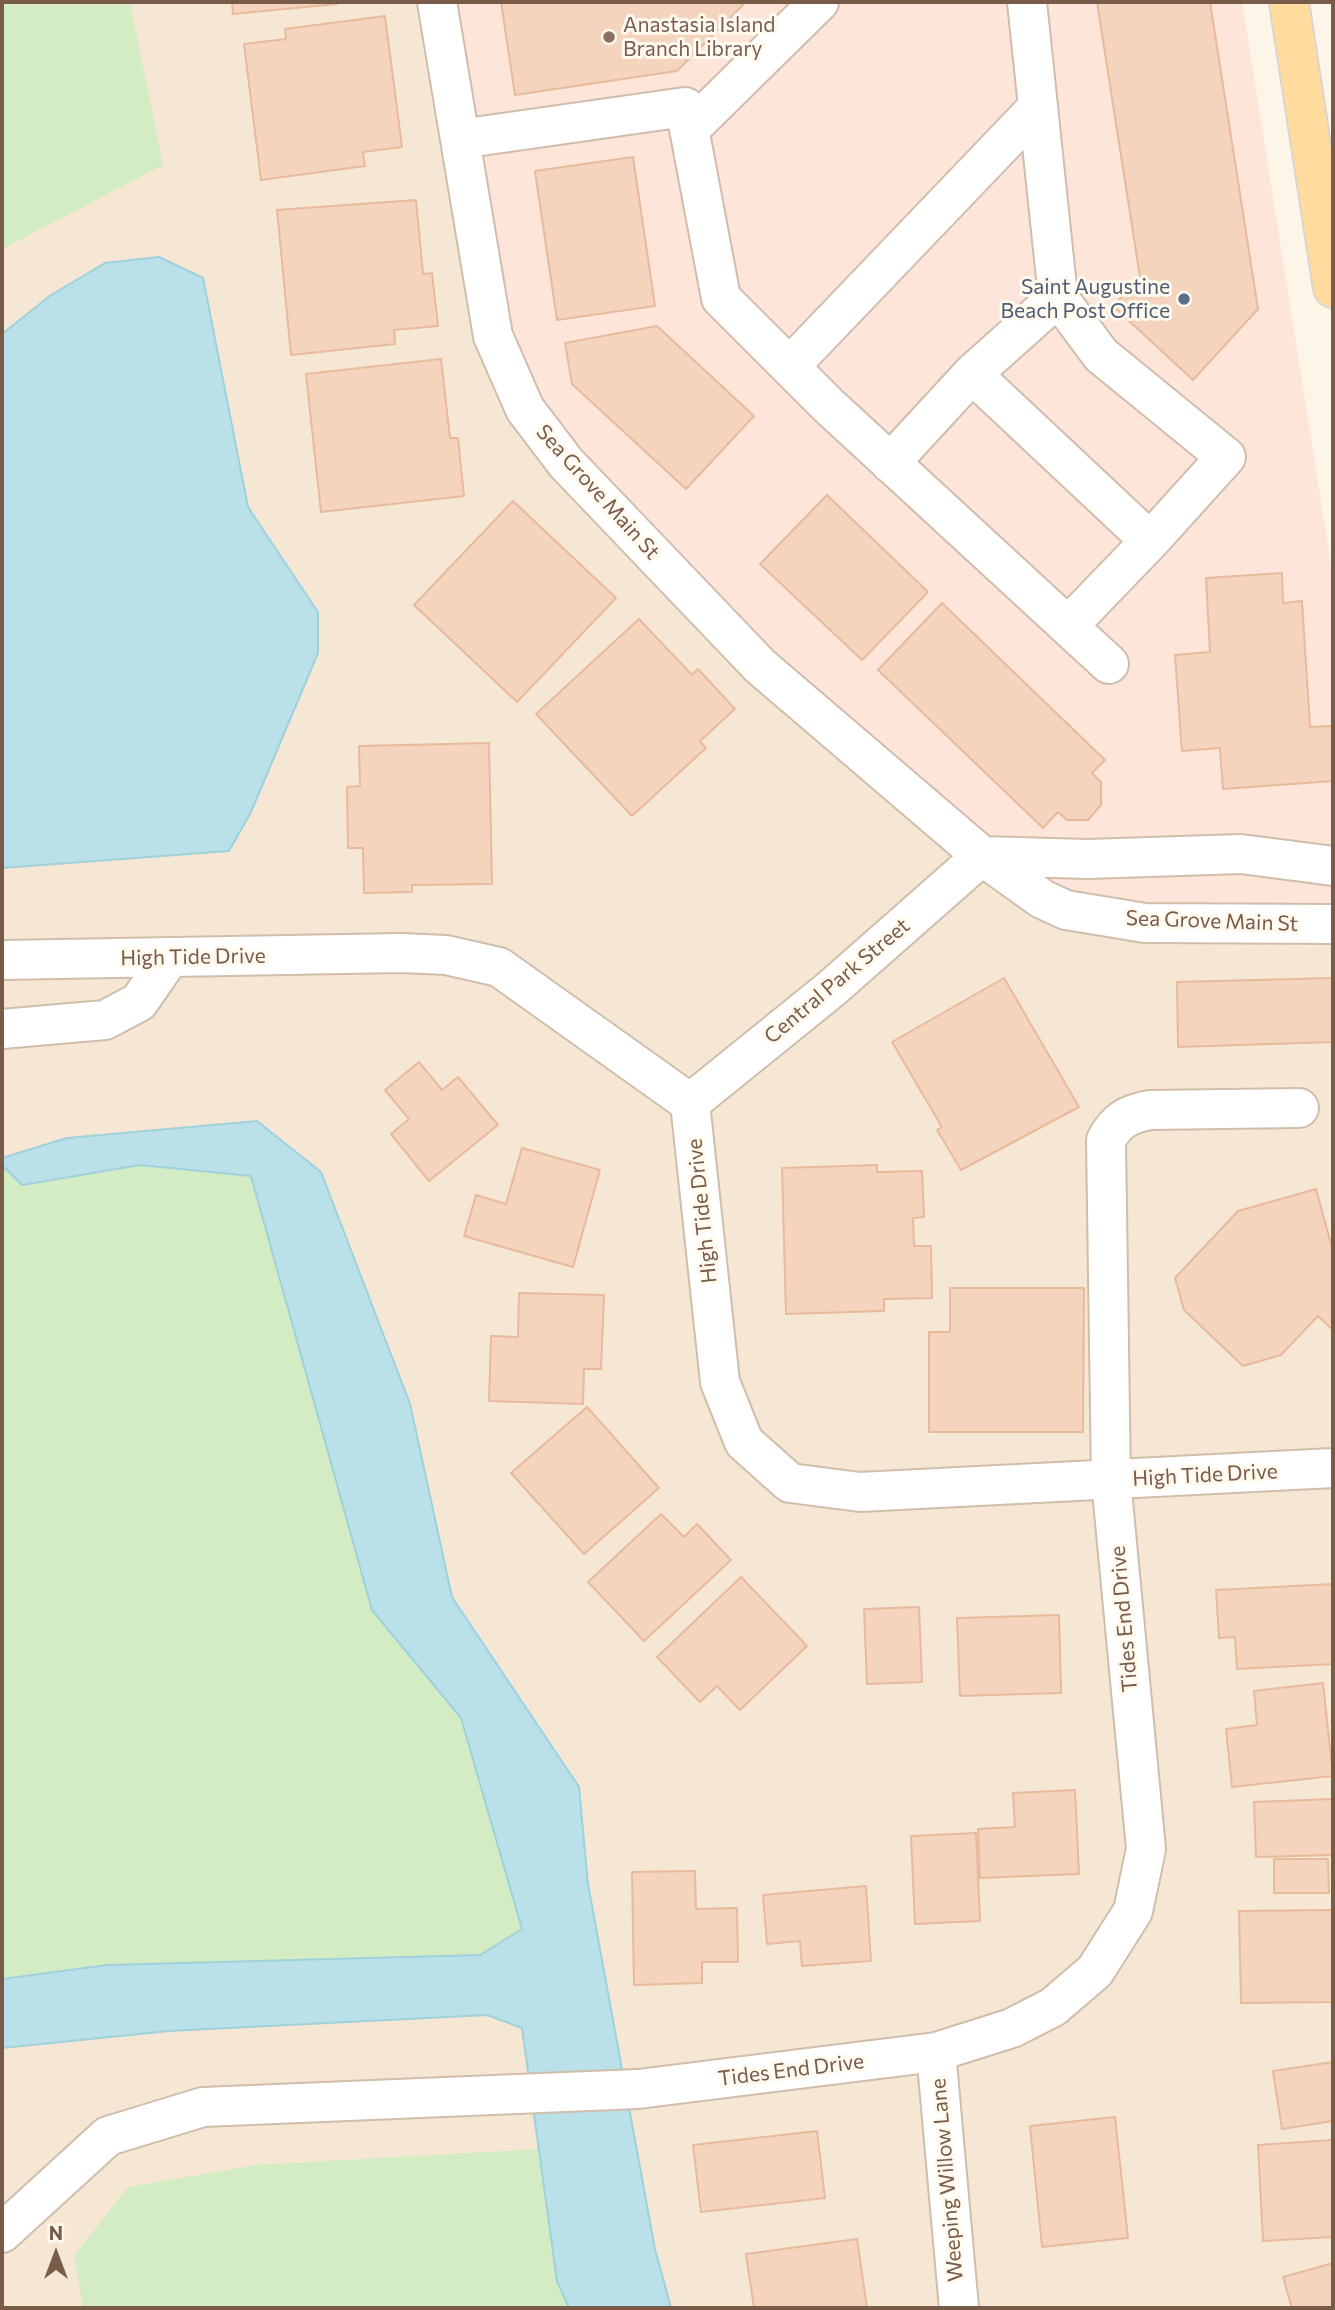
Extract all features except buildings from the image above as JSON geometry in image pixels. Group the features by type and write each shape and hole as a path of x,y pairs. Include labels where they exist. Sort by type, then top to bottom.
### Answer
{"main road":[{"path":"1289,2 1333,288"}],"street":[{"name":"Sea Grove Main St","path":"436,2 493,336 525,409 566,463 761,666 982,856 1042,899 1066,910 1145,923 1333,924"},
{"path":"689,130 819,2"},
{"path":"1027,2 1058,298 1101,355 1226,457 1068,626"},
{"path":"460,139 684,107 721,298 890,463 1110,664"},
{"path":"790,366 1038,107"},
{"path":"890,463 972,374 1058,298"},
{"path":"972,374 1150,541"},
{"path":"982,856 1088,859 1241,854 1333,866"},
{"name":"Central Park Street","path":"690,1103 831,989 982,856"},
{"name":"High Tide Drive","path":"2,960 435,954 499,967 690,1103 720,1382 744,1442 790,1483 860,1492 1333,1468"},
{"path":"2,1029 105,1020 139,1002 170,957"},
{"name":"Tides End Drive","path":"2,2232 108,2136 203,2107 638,2089 936,2052 1012,2028 1053,2007 1095,1971 1133,1911 1146,1849 1111,1480 1106,1140 1114,1124 1130,1114 1150,1110 1299,1108"},
{"name":"Weeping Willow Lane","path":"936,2052 959,2308"}],"shaded area":[{"path":"2,2 1242,2 1333,578 1333,2308 2,2308"},
{"path":"437,2 1242,2 1333,578 1333,924 1145,923 982,856 525,409"}],"green space":[{"path":"2,2 130,2 163,165 2,249"},
{"path":"2,1165 22,1185 140,1165 251,1176 372,1610 461,1718 522,1930 480,1955 108,1965 2,1979"},
{"path":"538,2149 557,2281 569,2308 83,2308 74,2256 128,2187 256,2165"}],"water":[{"path":"159,257 203,278 248,507 318,612 318,653 251,812 229,851 2,868 2,334 51,295 105,263"},
{"path":"257,1121 321,1172 410,1404 452,1597 579,1787 588,1884 655,2249 671,2308 569,2308 557,2281 522,2028 487,2015 169,2031 2,2048 2,1979 108,1965 480,1955 522,1929 461,1718 372,1610 251,1176 140,1165 22,1185 2,1165 2,1158 67,1138"}],"place":[{"name":"Anastasia Island Branch Library","path":"609,37"},
{"name":"Saint Augustine Beach Post Office","path":"1184,299"}]}
